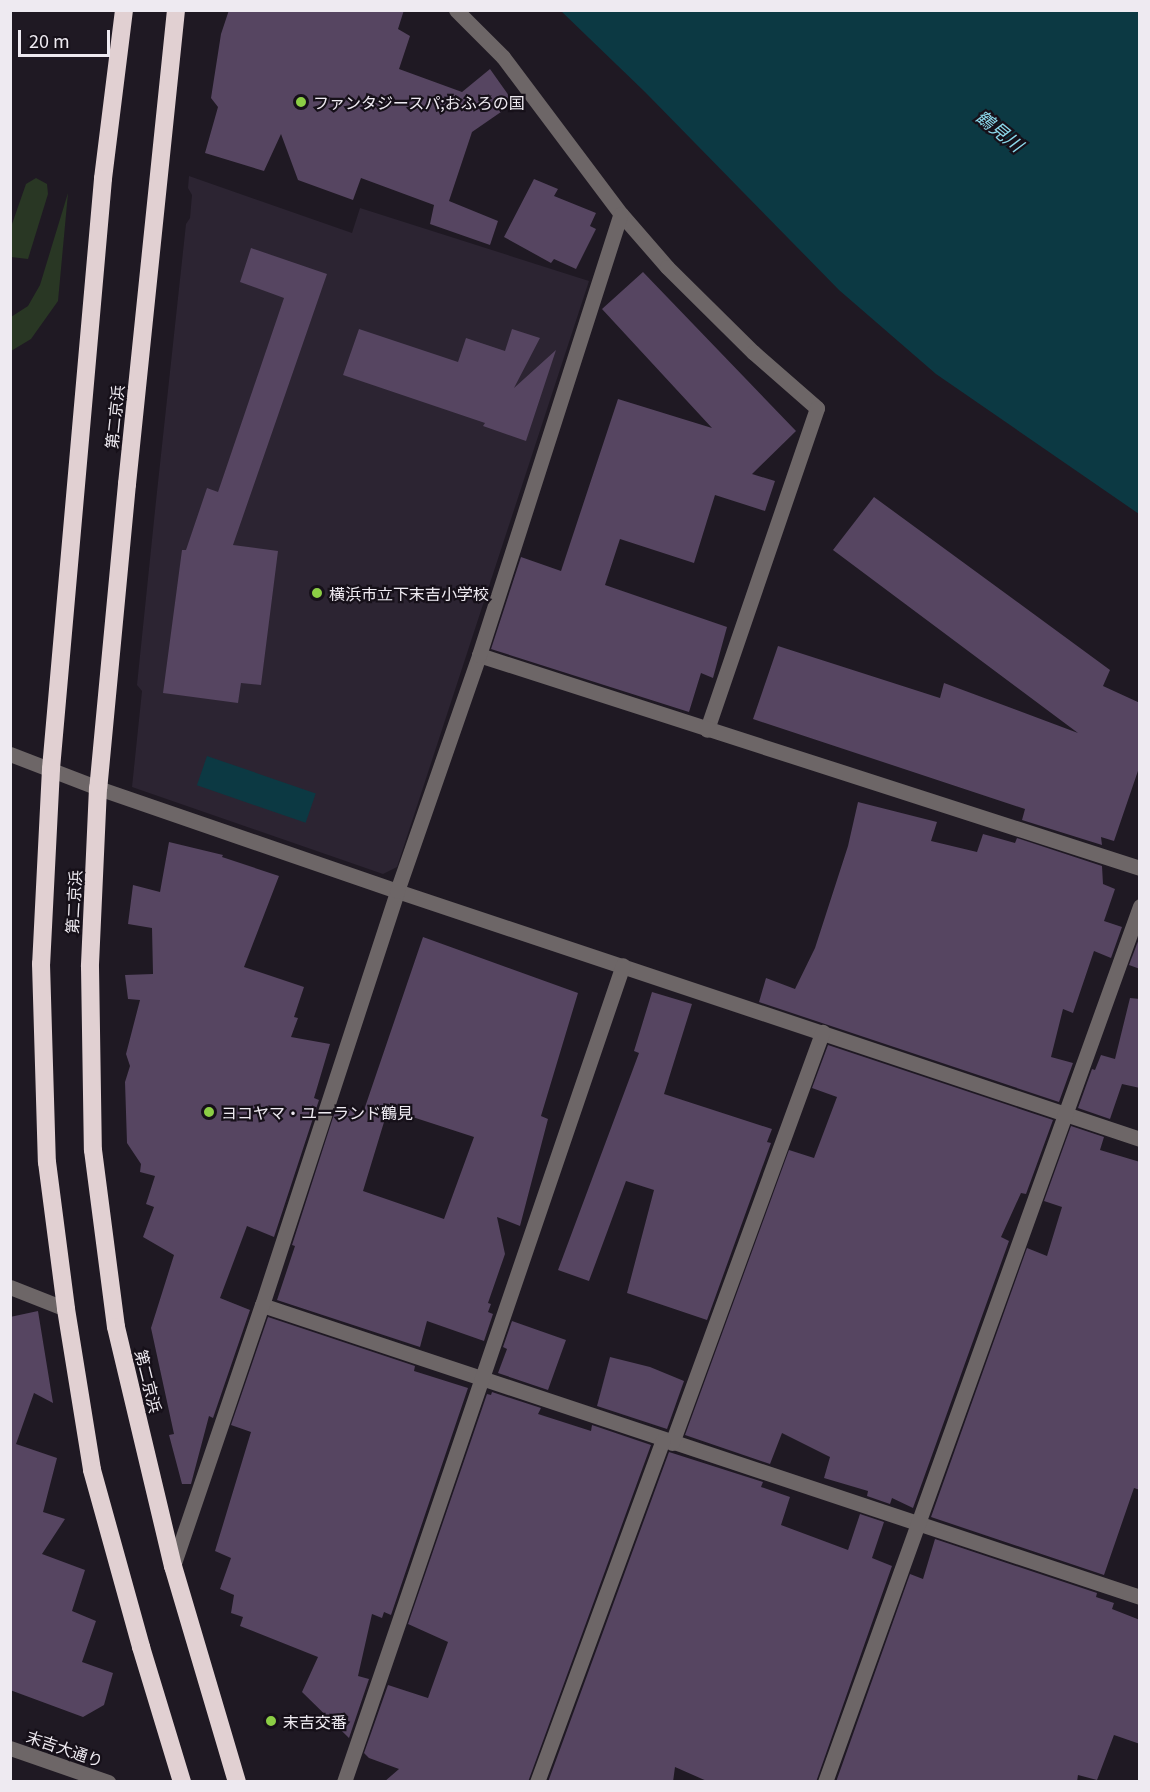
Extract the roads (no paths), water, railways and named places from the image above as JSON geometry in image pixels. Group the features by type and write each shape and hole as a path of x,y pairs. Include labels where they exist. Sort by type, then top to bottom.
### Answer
{"highway":[{"name":"第二京浜","path":"124,10 101,202 51,769 41,975 47,1162 66,1310 92,1470 141,1647 182,1782"},
{"name":"第二京浜","path":"176,10 126,484 98,789 90,967 93,1150 116,1327 173,1566 237,1782"}],"street":[{"path":"456,10 503,57 621,214 753,352 817,408 707,730"},
{"path":"173,1566 262,1305 397,891 479,655 621,214"},
{"path":"479,655 1140,868"},
{"path":"10,754 98,789 397,891 1140,1139"},
{"path":"825,1782 1140,906"},
{"path":"344,1782 623,965"},
{"path":"537,1782 822,1032"},
{"path":"10,1287 66,1310"},
{"path":"262,1305 667,1442 805,1485 918,1526 1038,1562 1140,1597"},
{"name":"末吉大通り","path":"10,1748 101,1781"}],"water":[{"name":"鶴見川","path":"561,11 1139,11 1139,514 936,374 839,290 645,92"},
{"path":"207,756 316,793 306,823 197,785"}],"place":[{"name":"ファンタジースパ;おふろの国","path":"301,102"},
{"name":"横浜市立下末吉小学校","path":"317,593"},
{"name":"ヨコヤマ・ユーランド鶴見","path":"209,1112"},
{"name":"末吉交番","path":"271,1721"}]}
